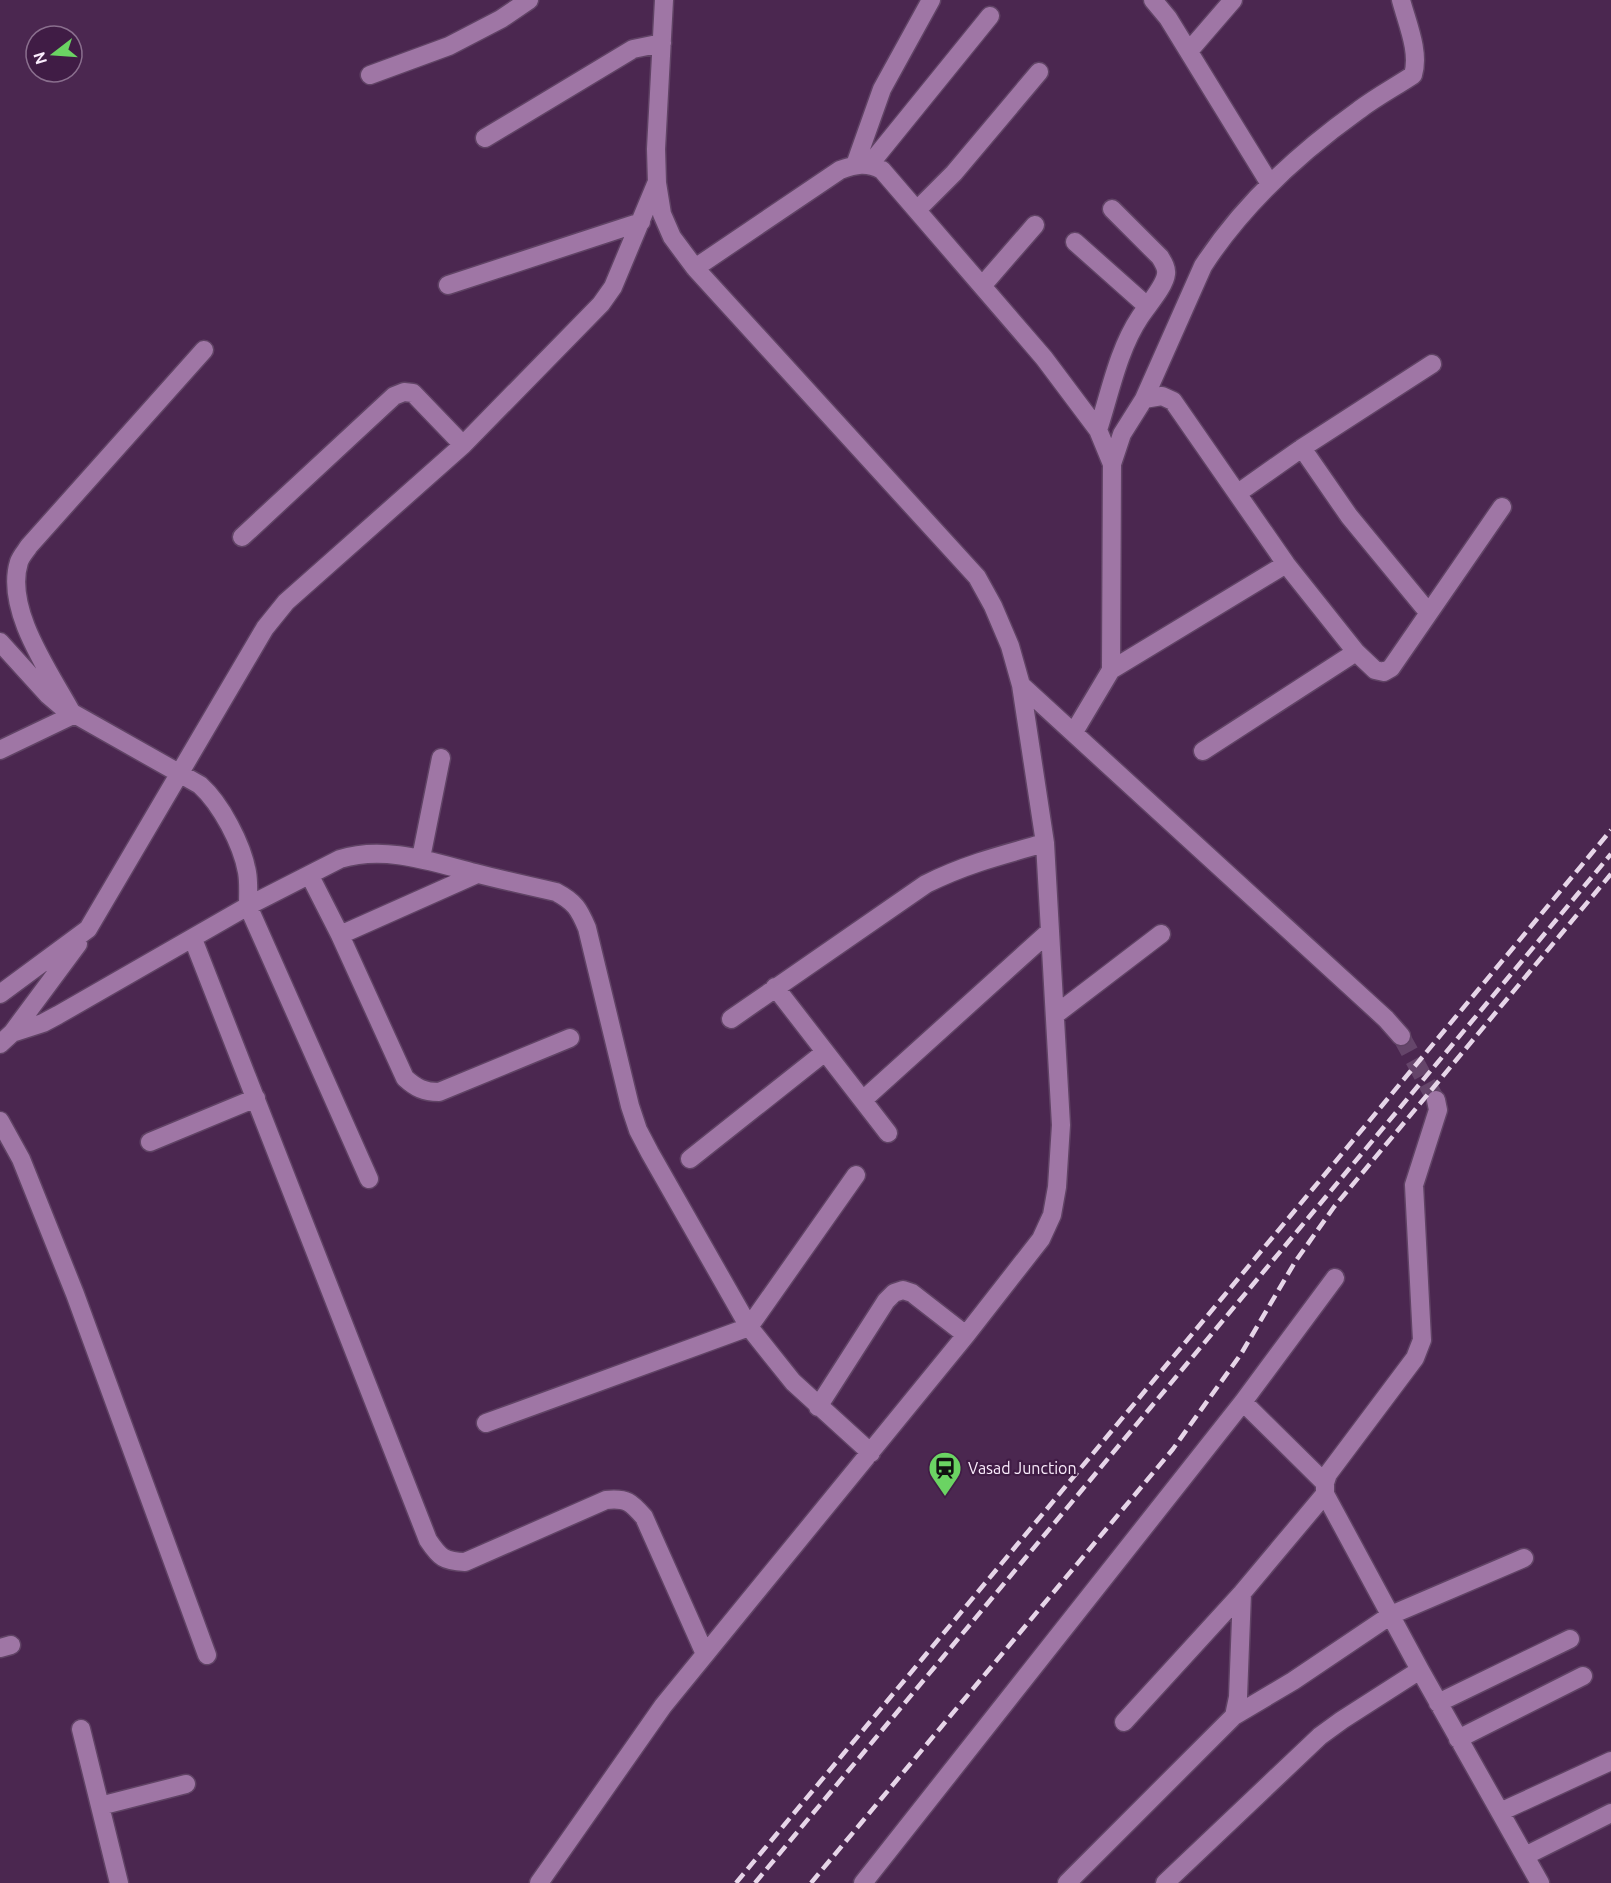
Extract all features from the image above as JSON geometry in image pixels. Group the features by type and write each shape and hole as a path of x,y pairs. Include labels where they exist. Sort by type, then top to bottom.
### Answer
{"street":[{"path":"370,75 449,46 501,19 529,0"},
{"path":"539,1883 663,1706 871,1453 1041,1239 1052,1215 1057,1187 1061,1125 1044,843 1021,685 1010,646 993,606 977,577 695,268 672,237 662,214 657,183 656,149 664,0"},
{"path":"862,164 882,89 931,0"},
{"path":"1155,0 1189,51 1270,184"},
{"path":"1189,51 1233,0"},
{"path":"1111,670 1112,464 1122,434 1144,399 1203,266 1255,198 1286,167 1360,109 1413,75 1416,65 1415,54 1401,0"},
{"path":"862,164 990,16"},
{"path":"485,138 633,49 662,43"},
{"path":"917,210 954,172 1039,72"},
{"path":"695,268 840,170 862,164 882,170 1044,357 1098,430 1112,464"},
{"path":"6,1039 88,929 265,628 286,602 463,445 601,304 613,287 657,183"},
{"path":"1098,430 1127,342 1163,283 1166,274 1165,264 1160,257 1112,209"},
{"path":"448,285 641,222"},
{"path":"982,286 1035,225"},
{"path":"1076,242 1147,306"},
{"path":"74,715 26,628 18,602 16,579 20,559 29,546 204,350"},
{"path":"1238,493 1302,448 1432,364"},
{"path":"242,537 394,396 404,392 413,393 463,445"},
{"path":"1144,399 1162,396 1173,401 1286,564 1356,652 1375,670 1384,672 1391,668 1502,507"},
{"path":"1302,448 1349,516 1428,612"},
{"path":"1074,732 1111,670 1286,564"},
{"path":"0,642 48,695 74,715 200,785 222,809 244,860 247,873 248,906 369,1179"},
{"path":"1203,751 1356,652"},
{"path":"1021,685 1368,1003 1401,1036"},
{"path":"0,750 74,715"},
{"path":"421,858 441,758"},
{"path":"731,1019 926,884 956,869 1044,843"},
{"path":"6,1039 58,1015 248,906 340,859 355,854 369,853 421,858 477,874 556,892 571,900 580,911 587,928 630,1106 638,1130 749,1328 793,1382 871,1453"},
{"path":"340,935 477,874"},
{"path":"310,876 340,935 405,1078 415,1087 427,1092 439,1092 570,1038"},
{"path":"0,994 88,929"},
{"path":"863,1100 1050,931"},
{"path":"1054,1015 1161,934"},
{"path":"193,939 428,1540 438,1555 450,1562 465,1562 606,1500 622,1499 634,1505 644,1517 705,1654"},
{"path":"775,987 888,1133"},
{"path":"690,1159 825,1052"},
{"path":"150,1142 256,1098"},
{"path":"1124,1722 1242,1593 1325,1488 1328,1474 1415,1358 1422,1340 1414,1185 1438,1110 1436,1100"},
{"path":"0,1121 21,1159 71,1283 207,1655"},
{"path":"486,1423 749,1328 856,1176"},
{"path":"863,1883 1243,1402 1335,1278"},
{"path":"818,1407 886,1301 894,1293 903,1290 912,1293 966,1335"},
{"path":"1243,1402 1325,1488 1420,1670 1540,1883"},
{"path":"1067,1883 1234,1716 1293,1681 1391,1615 1524,1558"},
{"path":"1234,1716 1238,1697 1242,1593"},
{"path":"1438,1703 1570,1639"},
{"path":"1165,1883 1320,1736 1420,1670"},
{"path":"1458,1738 1583,1676"},
{"path":"81,1729 119,1883"},
{"path":"1500,1812 1611,1761"},
{"path":"100,1806 186,1784"},
{"path":"1525,1856 1611,1813"}],"tunnel":[{"path":"1401,1036 1436,1100"}],"railway":[{"path":"736,1883 1611,830"},
{"path":"755,1883 1611,854"},
{"path":"811,1883 1173,1449 1241,1354 1295,1262 1334,1207 1611,874"}],"place":[{"name":"Vasad Junction","path":"945,1497"}]}
